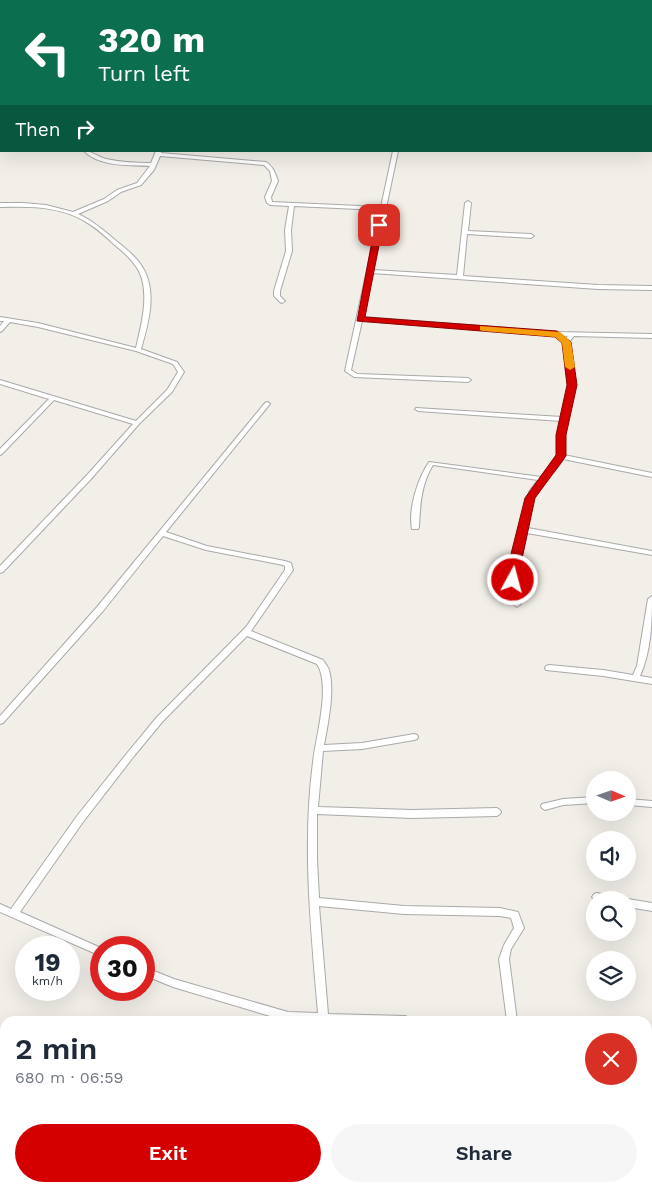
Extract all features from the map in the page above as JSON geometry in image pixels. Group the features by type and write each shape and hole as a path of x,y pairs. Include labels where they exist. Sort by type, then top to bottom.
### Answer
{"street":[{"path":"88,152 97,158 109,161 152,165"},
{"path":"396,152 348,367 350,373 356,376 468,380"},
{"path":"75,214 106,200 120,191 136,186 151,170 158,153 264,162 272,171 275,181 268,201 274,204 382,209"},
{"path":"460,277 468,203"},
{"path":"282,301 277,296 277,291 289,251 288,230 292,204"},
{"path":"0,205 58,207 75,214 89,221 142,271 146,293 146,321 138,350"},
{"path":"464,232 531,236"},
{"path":"369,271 605,287 652,288"},
{"path":"0,319 138,350 174,363 181,372 170,391 137,423 89,477 0,570"},
{"path":"360,319 557,334 652,336"},
{"path":"0,330 9,320"},
{"path":"517,604 513,570 524,530 530,498 543,479 557,464 561,456 561,435 572,385 566,342 557,334"},
{"path":"566,342 573,334"},
{"path":"0,382 137,423"},
{"path":"0,453 53,398"},
{"path":"0,721 100,609 267,404"},
{"path":"418,409 565,419"},
{"path":"561,456 652,475"},
{"path":"415,527 416,504 431,463 543,479"},
{"path":"524,530 652,553"},
{"path":"13,914 80,819 160,719 245,632 288,570 288,565 285,563 206,548 161,533"},
{"path":"635,679 641,666 652,599"},
{"path":"245,632 324,665 326,694 312,810 314,902 324,1016"},
{"path":"549,668 603,673 652,681"},
{"path":"320,748 362,746 414,737"},
{"path":"545,806 563,802 586,801"},
{"path":"636,803 652,804"},
{"path":"312,810 412,814 497,812"},
{"path":"314,902 394,910 500,912 515,915 519,928 504,959 511,1016"},
{"path":"636,905 652,908"},
{"path":"0,908 90,947"},
{"path":"155,976 173,983 285,1016"}],"slow traffic":[{"path":"483,328 557,334 566,342 570,355 570,367"}],"route":[{"path":"379,225 360,319 557,334 566,342 570,355 572,385 569,406 561,435 561,456 557,464 537,486 530,498 524,530 513,570 513,580"}]}
